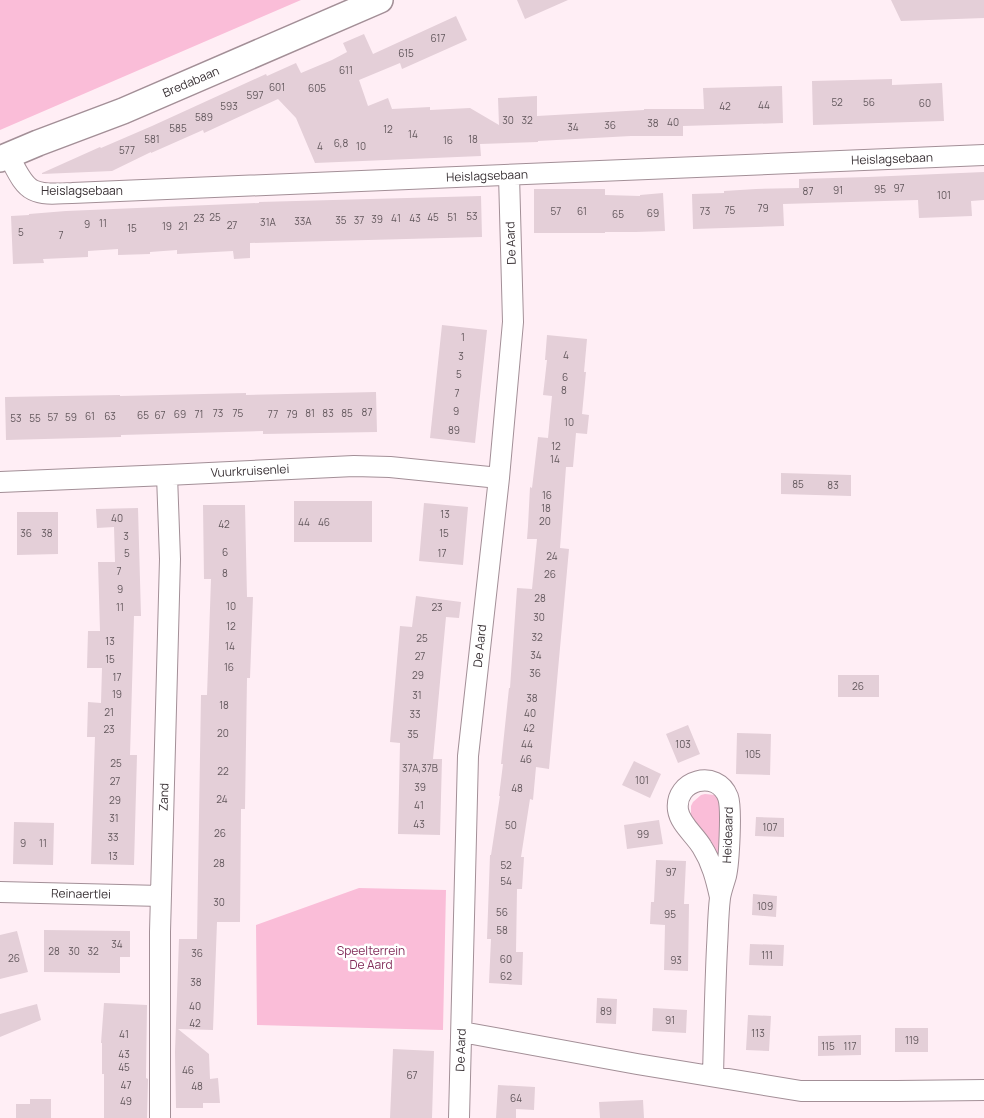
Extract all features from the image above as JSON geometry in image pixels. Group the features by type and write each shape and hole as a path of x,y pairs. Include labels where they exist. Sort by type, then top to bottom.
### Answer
{"main road":[{"name":"Bredabaan","path":"4,157 123,111 380,0"}],"street":[{"name":"Heislagsebaan","path":"4,157 33,190 43,193 82,193 984,155"},
{"name":"De Aard","path":"459,1118 468,756 499,478 513,322 509,175"},
{"name":"Vuurkruisenlei","path":"0,482 354,466 390,467 499,478"},
{"name":"Zand","path":"160,1118 161,896 170,559 168,475"},
{"name":"Heideaard","path":"713,1076 720,897 728,858 730,808 729,798 720,786 706,780 699,780 692,783 681,794 678,810 681,819 709,859 715,873 720,897"},
{"name":"Reinaertlei","path":"0,892 161,896"},
{"path":"462,1032 636,1064 801,1091 984,1090"}],"green space":[{"path":"0,0 301,0 0,130"},
{"path":"705,794 715,795 723,802 720,865 691,816 693,802"},
{"name":"Speelterrein De Aard","path":"359,888 446,890 443,1030 257,1025 256,925"}],"building":[{"path":"517,0 568,0 525,19"},
{"path":"891,0 984,0 984,18 901,21"},
{"path":"456,16 467,40 402,69 400,63 359,80 368,106 388,98 392,109 430,107 430,110 470,108 499,125 498,98 537,96 537,116 644,109 704,109 703,88 782,86 783,123 683,126 683,136 631,136 480,144 481,156 315,163 296,118 278,99 204,133 203,130 151,152 112,171 42,174 266,74 267,76 296,63 301,73 332,60 347,52 343,43 364,34 373,54"},
{"path":"892,79 892,85 942,83 944,121 813,125 812,81"},
{"path":"984,172 984,200 971,201 972,216 919,218 918,200 783,204 784,226 693,229 692,194 799,188 799,179"},
{"path":"534,189 605,189 605,195 640,196 663,193 665,231 534,233"},
{"path":"481,196 482,237 250,243 250,258 234,259 233,251 177,254 177,250 150,252 150,254 118,255 118,249 88,251 88,257 43,259 44,263 13,264 11,216 66,211 259,202"},
{"path":"442,325 487,330 475,443 430,438"},
{"path":"547,335 587,339 582,414 589,415 587,434 576,433 573,467 566,467 560,548 569,549 549,769 536,767 533,800 530,799 521,857 524,857 522,889 517,889 516,952 523,952 522,985 489,983 491,939 487,939 490,855 500,796 503,764 501,764 510,688 517,588 532,589 537,539 527,539 530,487 532,488 538,437 548,438 552,396 543,395 547,360 545,360"},
{"path":"376,392 377,432 263,434 263,431 6,440 5,397"},
{"path":"781,473 851,475 851,496 781,494"},
{"path":"294,501 372,501 372,542 294,542"},
{"path":"424,503 468,507 463,565 419,561"},
{"path":"203,505 245,505 247,597 253,597 250,678 247,678 245,809 241,809 240,922 217,922 213,1030 178,1029 209,1054 210,1079 218,1078 220,1103 203,1103 203,1108 176,1108 175,1052 179,939 197,939 201,695 207,695 211,579 204,579"},
{"path":"138,508 141,616 134,616 130,755 137,755 134,865 91,864 95,737 87,737 88,702 101,703 102,668 87,668 88,631 100,631 98,562 115,562 114,527 97,528 96,509"},
{"path":"17,512 58,512 58,554 17,555"},
{"path":"416,596 461,602 459,618 446,617 433,759 442,759 440,835 398,834 400,743 390,742 400,626 412,627"},
{"path":"838,675 879,675 879,697 838,697"},
{"path":"688,725 700,754 678,763 666,734"},
{"path":"737,733 771,734 770,775 736,774"},
{"path":"634,761 661,774 650,798 622,785"},
{"path":"756,817 784,818 784,837 755,836"},
{"path":"659,820 663,844 627,849 624,825"},
{"path":"14,822 54,823 53,865 13,864"},
{"path":"656,860 686,861 684,904 689,904 688,971 664,970 665,925 650,924 651,902 654,902"},
{"path":"753,894 777,896 776,917 752,915"},
{"path":"44,930 130,931 130,957 120,957 120,973 44,972"},
{"path":"17,931 28,972 0,979 0,935"},
{"path":"750,944 784,945 783,966 749,965"},
{"path":"597,998 617,999 616,1024 596,1023"},
{"path":"104,1003 147,1005 147,1118 104,1118 104,1074 102,1074 101,1043"},
{"path":"37,1004 41,1020 0,1037 0,1014"},
{"path":"653,1008 687,1010 686,1033 652,1031"},
{"path":"748,1015 771,1016 769,1051 746,1050"},
{"path":"895,1028 928,1028 928,1052 895,1052"},
{"path":"861,1035 861,1055 818,1056 818,1036"},
{"path":"393,1049 434,1051 432,1118 390,1118"},
{"path":"498,1085 535,1087 534,1110 516,1109 516,1118 496,1118"},
{"path":"30,1099 51,1099 51,1118 16,1118 16,1104 30,1104"},
{"path":"643,1100 644,1118 600,1118 599,1102"}]}
